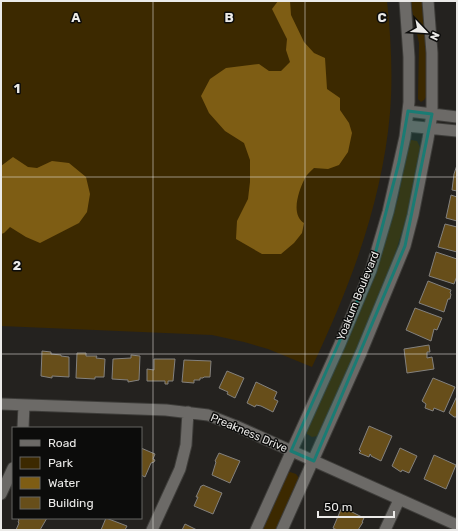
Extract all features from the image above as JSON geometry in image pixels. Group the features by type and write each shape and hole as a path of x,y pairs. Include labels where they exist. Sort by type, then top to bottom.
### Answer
{"street":[{"name":"Yoakum Boulevard","path":"256,530 339,346 371,270 388,212 407,126 409,56 405,1"},
{"path":"282,530 361,354 405,246 413,215 432,114 432,53 428,1"},
{"path":"408,111 457,117"},
{"path":"407,126 457,131"},
{"name":"Preakness Drive","path":"1,404 166,410 208,415 221,419 457,525"},
{"path":"23,427 24,405"},
{"path":"152,530 180,469 186,445 188,412"},
{"path":"1,494 12,470"},
{"path":"385,530 399,500"}],"highlighted area":[{"path":"408,111 432,114 405,246 314,461 291,451 371,270 399,162"}],"green space":[{"path":"1,1 387,1 390,29 391,99 386,146 380,179 372,212 351,275 312,367 268,349 212,335 1,326"},
{"path":"410,1 423,1 426,37 426,97 421,102 418,99 419,43"},
{"path":"411,140 417,141 420,147 407,215 387,280 320,432 317,436 312,437 307,434 306,430 369,288 382,253 399,195 407,146"},
{"path":"290,472 296,474 299,478 276,530 261,530 286,474"}],"water":[{"path":"278,1 290,1 291,15 304,42 314,53 325,58 327,89 340,98 340,110 349,123 352,133 348,152 339,165 328,169 314,168 305,178 298,195 297,202 297,214 304,223 302,233 294,243 281,254 262,254 236,239 237,221 248,199 250,182 250,160 244,143 225,131 209,113 201,96 210,79 226,68 259,64 269,71 281,71 290,62 286,50 287,39 272,9"},
{"path":"13,157 28,167 37,168 52,161 69,163 86,177 90,194 87,212 79,223 40,243 26,237 10,227 1,234 1,166"}],"building":[{"path":"457,165 457,191 452,190"},
{"path":"451,195 457,197 457,221 446,218"},
{"path":"445,224 457,227 457,252 438,247"},
{"path":"436,252 457,259 457,276 454,284 429,276"},
{"path":"428,281 451,290 450,299 448,299 444,312 419,303"},
{"path":"415,308 442,318 437,330 434,329 431,341 406,330"},
{"path":"429,345 430,352 427,352 427,358 432,357 434,369 407,373 404,349"},
{"path":"42,351 69,357 69,377 52,376 52,378 41,376"},
{"path":"77,353 86,353 86,356 97,356 96,358 105,359 104,377 95,377 95,379 76,378"},
{"path":"131,355 140,356 139,380 128,382 128,380 112,379 113,359 131,358"},
{"path":"154,359 175,359 173,381 168,381 168,384 165,384 165,381 147,381 147,369 154,370"},
{"path":"184,360 211,361 210,377 194,380 194,383 182,382"},
{"path":"227,371 244,378 235,398 227,394 228,392 219,388"},
{"path":"433,378 455,387 444,412 434,408 433,411 425,408 426,404 422,401"},
{"path":"256,382 277,392 274,399 278,401 273,412 261,406 256,405 255,407 247,403"},
{"path":"457,396 457,417 454,417 449,413"},
{"path":"369,426 392,436 381,461 370,454 369,457 359,453"},
{"path":"142,448 155,454 153,459 155,460 151,463 145,477 142,476"},
{"path":"400,448 417,456 409,473 402,470 401,472 392,466"},
{"path":"219,453 240,461 230,483 212,475 215,461"},
{"path":"434,455 456,465 446,489 424,479"},
{"path":"203,485 222,493 213,514 194,506 198,497 196,497 201,486"},
{"path":"342,507 364,518 358,530 337,530 333,528"},
{"path":"18,519 46,519 40,530 16,530"},
{"path":"106,519 127,526 125,530 101,530"},
{"path":"185,524 197,530 182,530"}]}
